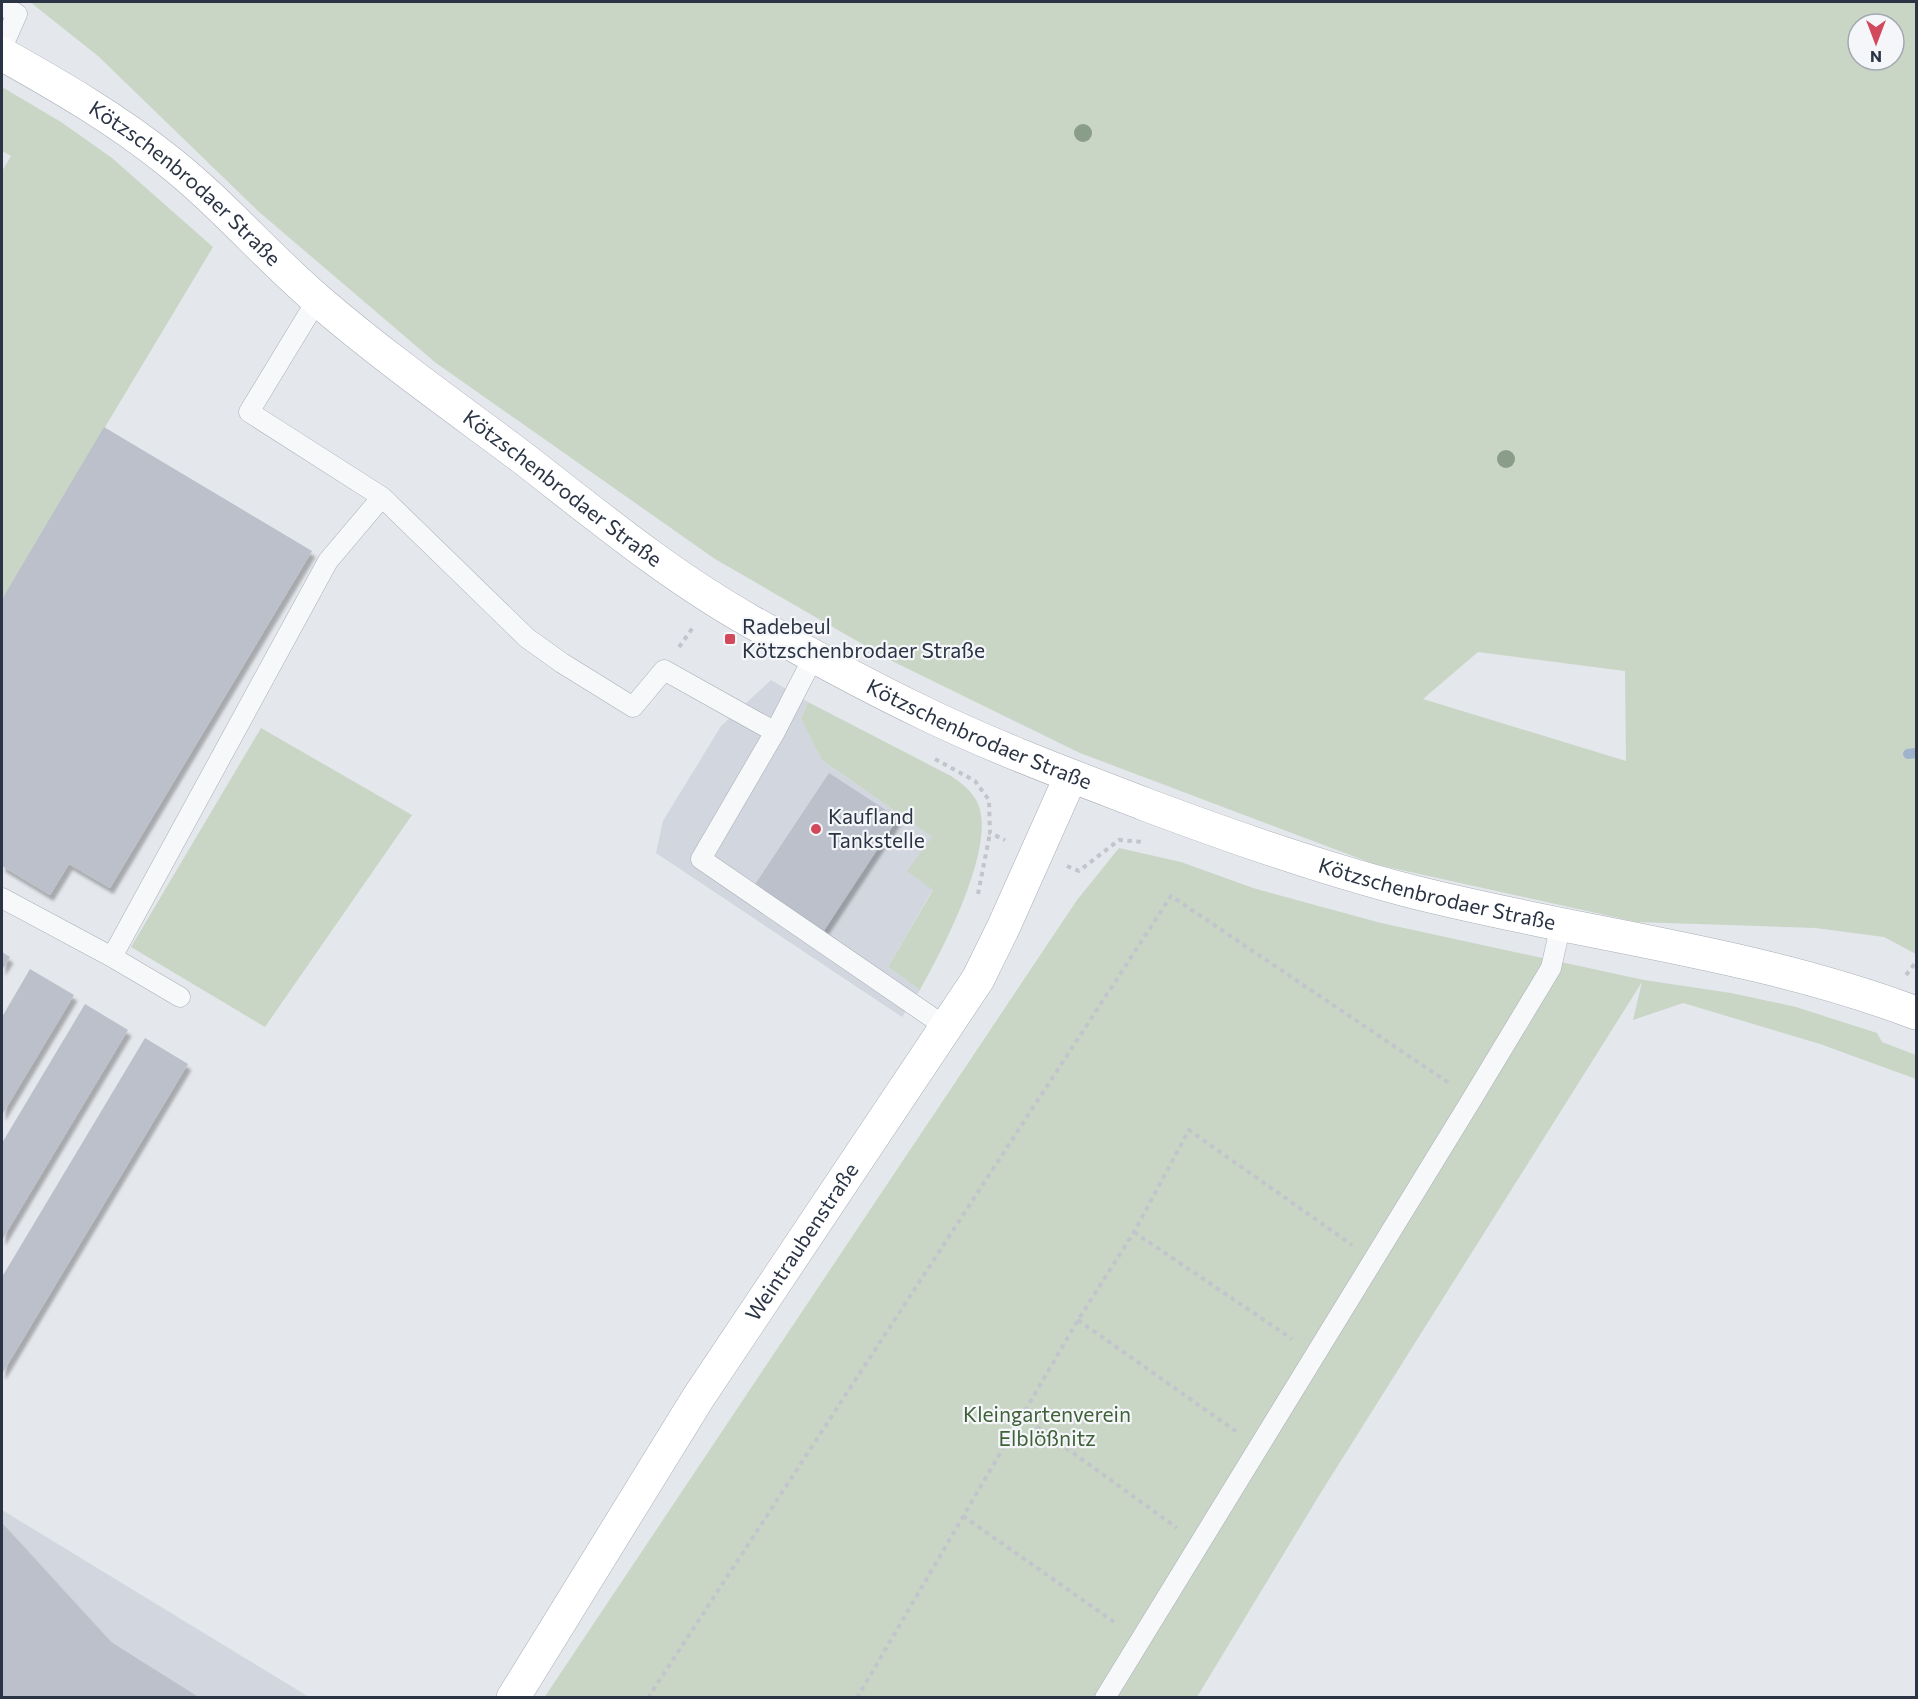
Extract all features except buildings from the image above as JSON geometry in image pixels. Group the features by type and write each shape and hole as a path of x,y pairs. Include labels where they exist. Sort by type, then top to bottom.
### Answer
{"street":[{"name":"Kötzschenbrodaer Straße","path":"2,54 64,89 169,161 317,300 470,420 649,555 746,618 925,714 1071,776 1239,840 1329,868 1409,891 1803,976 1917,1013"},
{"name":"Weintraubenstraße","path":"513,1698 698,1398 978,979 1071,776"}],"lane":[{"path":"2,5 17,14 2,48"},
{"path":"317,300 249,412 382,497 527,638 562,663 622,700 633,706 663,670 775,732"},
{"path":"112,957 328,561 382,497"},
{"path":"814,656 775,732 701,859 946,1027"},
{"path":"2,898 112,957 180,997"},
{"path":"1105,1698 1551,968 1561,924"}],"path":[{"path":"663,670 714,598"},
{"path":"648,1698 1171,896 1472,1099"},
{"path":"857,1698 1078,1320 1134,1232 1189,1130 1372,1260"},
{"path":"1134,1232 1314,1354"},
{"path":"1078,1320 1258,1447"},
{"path":"1022,1416 1199,1544"},
{"path":"963,1516 1140,1640"}],"shaded area":[{"path":"771,680 808,702 801,719 822,760 932,837 933,889 888,967 920,990 902,1017 656,853 663,821 721,726"},
{"path":"2,1510 309,1697 2,1697"}],"green space":[{"path":"30,2 1916,2 1916,954 1884,937 1815,928 1637,922 1374,864 1080,753 890,660 715,559 436,363 258,211 98,56","holes":["1478,652 1625,671 1626,761 1423,699"]},
{"path":"2,87 61,122 112,158 213,247 2,599 2,171 11,156 2,151"},
{"path":"808,702 951,776 967,788 978,803 981,815 981,834 971,880 951,929 920,990 888,967 933,890 907,871 932,837 822,760 801,719"},
{"path":"261,728 412,815 265,1027 131,947"},
{"name":"Kleingartenverein Elblößnitz","path":"1119,848 1181,862 1253,888 1381,923 1644,980 1731,993 1796,1007 1877,1033 1882,1042 1916,1055 1916,1079 1820,1044 1683,1003 1633,1020 1642,982 1320,1494 1197,1697 544,1698 1077,900"}],"waterway":[{"path":"1908,754 1916,753"}],"place":[{"name":"Radebeul Kötzschenbrodaer Straße","path":"730,639"},
{"name":"Kaufland Tankstelle","path":"816,829"}]}
